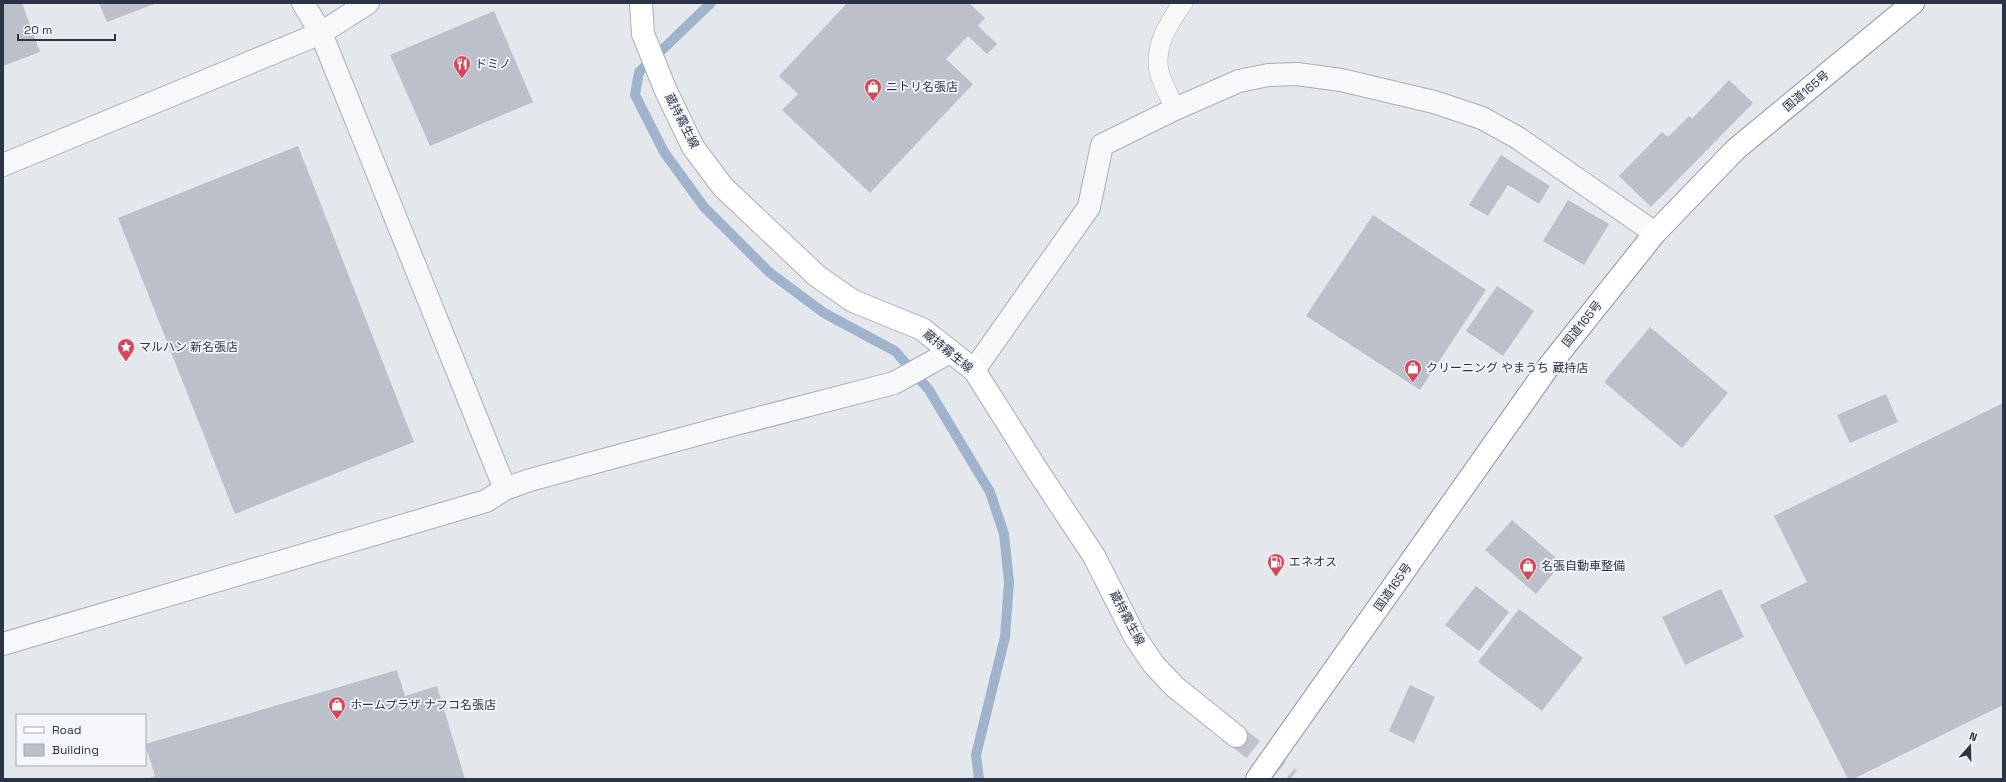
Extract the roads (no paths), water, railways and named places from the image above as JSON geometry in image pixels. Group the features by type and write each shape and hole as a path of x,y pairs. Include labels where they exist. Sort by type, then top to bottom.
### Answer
{"main road":[{"name":"蔵持霧生線","path":"641,3 643,34 666,91 693,147 723,187 817,276 853,300 922,329 974,370 1039,473 1094,556 1136,637 1154,665 1175,687 1236,736"},
{"name":"国道165号","path":"1257,779 1549,366 1655,232 1736,149 1913,3"}],"street":[{"path":"303,3 321,33 505,489"},
{"path":"3,165 321,33 368,3"},
{"path":"974,370 1089,207 1102,145 1175,109 1239,81 1268,75 1297,74 1348,81 1427,100 1482,118 1518,138 1655,232"},
{"path":"3,644 486,501 505,489 530,480 894,383 950,352"}],"lane":[{"path":"1175,109 1159,71 1160,47 1167,27 1183,3"}],"waterway":[{"path":"711,3 639,72 635,95 664,152 704,207 769,272 824,313 895,351 929,390 990,492 1004,534 1009,582 1005,637 976,755 979,779"}],"tunnel":[{"path":"1236,736 1290,779"}],"place":[{"name":"ドミノ","path":"462,79"},
{"name":"ニトリ名張店","path":"873,102"},
{"name":"マルハン 新名張店","path":"126,362"},
{"name":"クリーニング やまうち 蔵持店","path":"1413,383"},
{"name":"エネオス","path":"1276,577"},
{"name":"名張自動車整備","path":"1528,581"},
{"name":"ホームプラザ ナフコ名張店","path":"337,720"}]}
